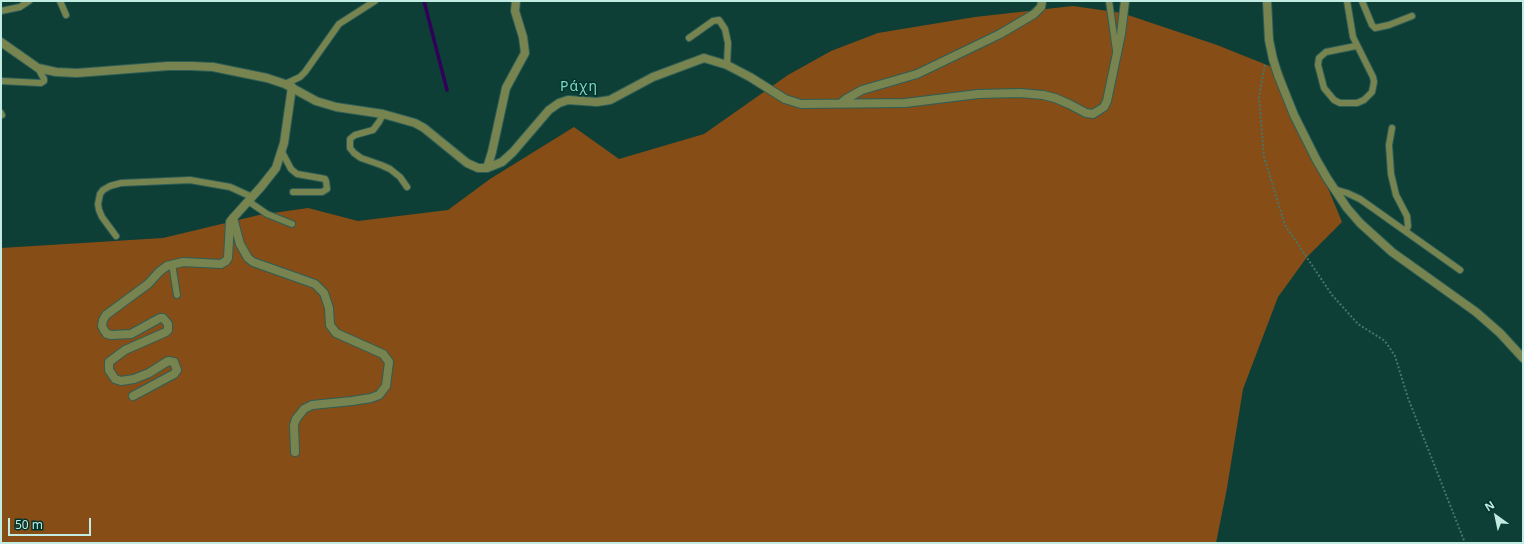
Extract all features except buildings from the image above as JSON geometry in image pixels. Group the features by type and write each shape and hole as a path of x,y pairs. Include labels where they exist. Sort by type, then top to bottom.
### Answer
{"street":[{"path":"487,168 506,88 525,53 523,37 514,11 516,1"},
{"path":"841,104 846,99 862,90 918,74 993,38 1034,14 1041,7 1042,1"},
{"path":"1,42 38,68 56,72 77,73 168,66 191,66 242,72 288,86 316,101 336,107 383,114 406,120 424,128 466,163 478,168 487,168 502,162 513,152 549,110 559,103 568,100 597,102 610,100 653,77 698,59 709,59 727,65 793,102 814,105 906,103 978,94 1020,93 1043,95 1055,98 1086,113 1092,114 1104,107 1107,101 1121,34 1125,1"},
{"path":"1267,1 1269,40 1278,74 1320,166 1347,208 1360,223 1392,252 1476,312 1500,333 1523,358"},
{"path":"133,396 174,374 176,370 174,362 168,361 149,373 134,379 120,381 115,379 109,370 109,362 125,350 166,332 168,330 168,324 166,320 160,318 131,334 111,335 107,334 104,330 102,326 103,320 106,315 148,284 160,271 172,264 182,262 221,264 226,261 228,258 230,227 233,218 276,168 282,152 287,125 288,86"},
{"path":"233,218 240,244 248,258 253,262 316,284 324,293 329,308 329,322 332,329 336,333 383,354 389,362 386,386 379,395 371,398 312,405 304,408 296,419 294,426 295,452"}],"lane":[{"path":"1,11 20,6 29,1"},
{"path":"60,1 66,16"},
{"path":"288,86 305,72 339,24 375,1"},
{"path":"1110,1 1116,53"},
{"path":"1347,1 1352,37 1373,77 1373,87 1368,97 1364,100 1356,103 1340,103 1334,100 1324,88 1318,66 1319,58 1326,52 1356,46"},
{"path":"1362,1 1372,25 1375,28 1389,25 1412,16"},
{"path":"689,38 713,21 719,20 725,30 728,43 727,65"},
{"path":"1,82 41,83 44,79 38,68"},
{"path":"383,114 373,130 355,135 350,139 350,148 354,154 361,158 381,164 390,169 400,177 407,187"},
{"path":"1392,128 1389,145 1391,174 1396,195 1407,216 1408,226 1406,231"},
{"path":"282,152 294,173 325,179 326,181 327,189 322,192 293,192"},
{"path":"116,236 102,217 98,204 100,194 110,186 121,183 190,180 230,186 250,199 267,214 292,224"},
{"path":"1334,189 1360,199 1460,270"},
{"path":"172,264 177,295"}],"path":[{"path":"1265,61 1259,96 1264,157 1285,225 1332,295 1358,324 1385,341 1395,356 1408,398 1465,543"}],"shaded area":[{"path":"1073,6 1122,13 1217,45 1282,71 1299,118 1342,222 1307,257 1278,297 1243,389 1227,488 1216,543 1,543 1,248 163,238 259,215 308,208 358,221 448,210 490,179 574,127 619,159 704,134 788,75 831,51 878,33 975,17"}],"waterway":[{"path":"424,1 447,90"}],"district":[{"name":"Ράχη","path":"579,87"}]}
